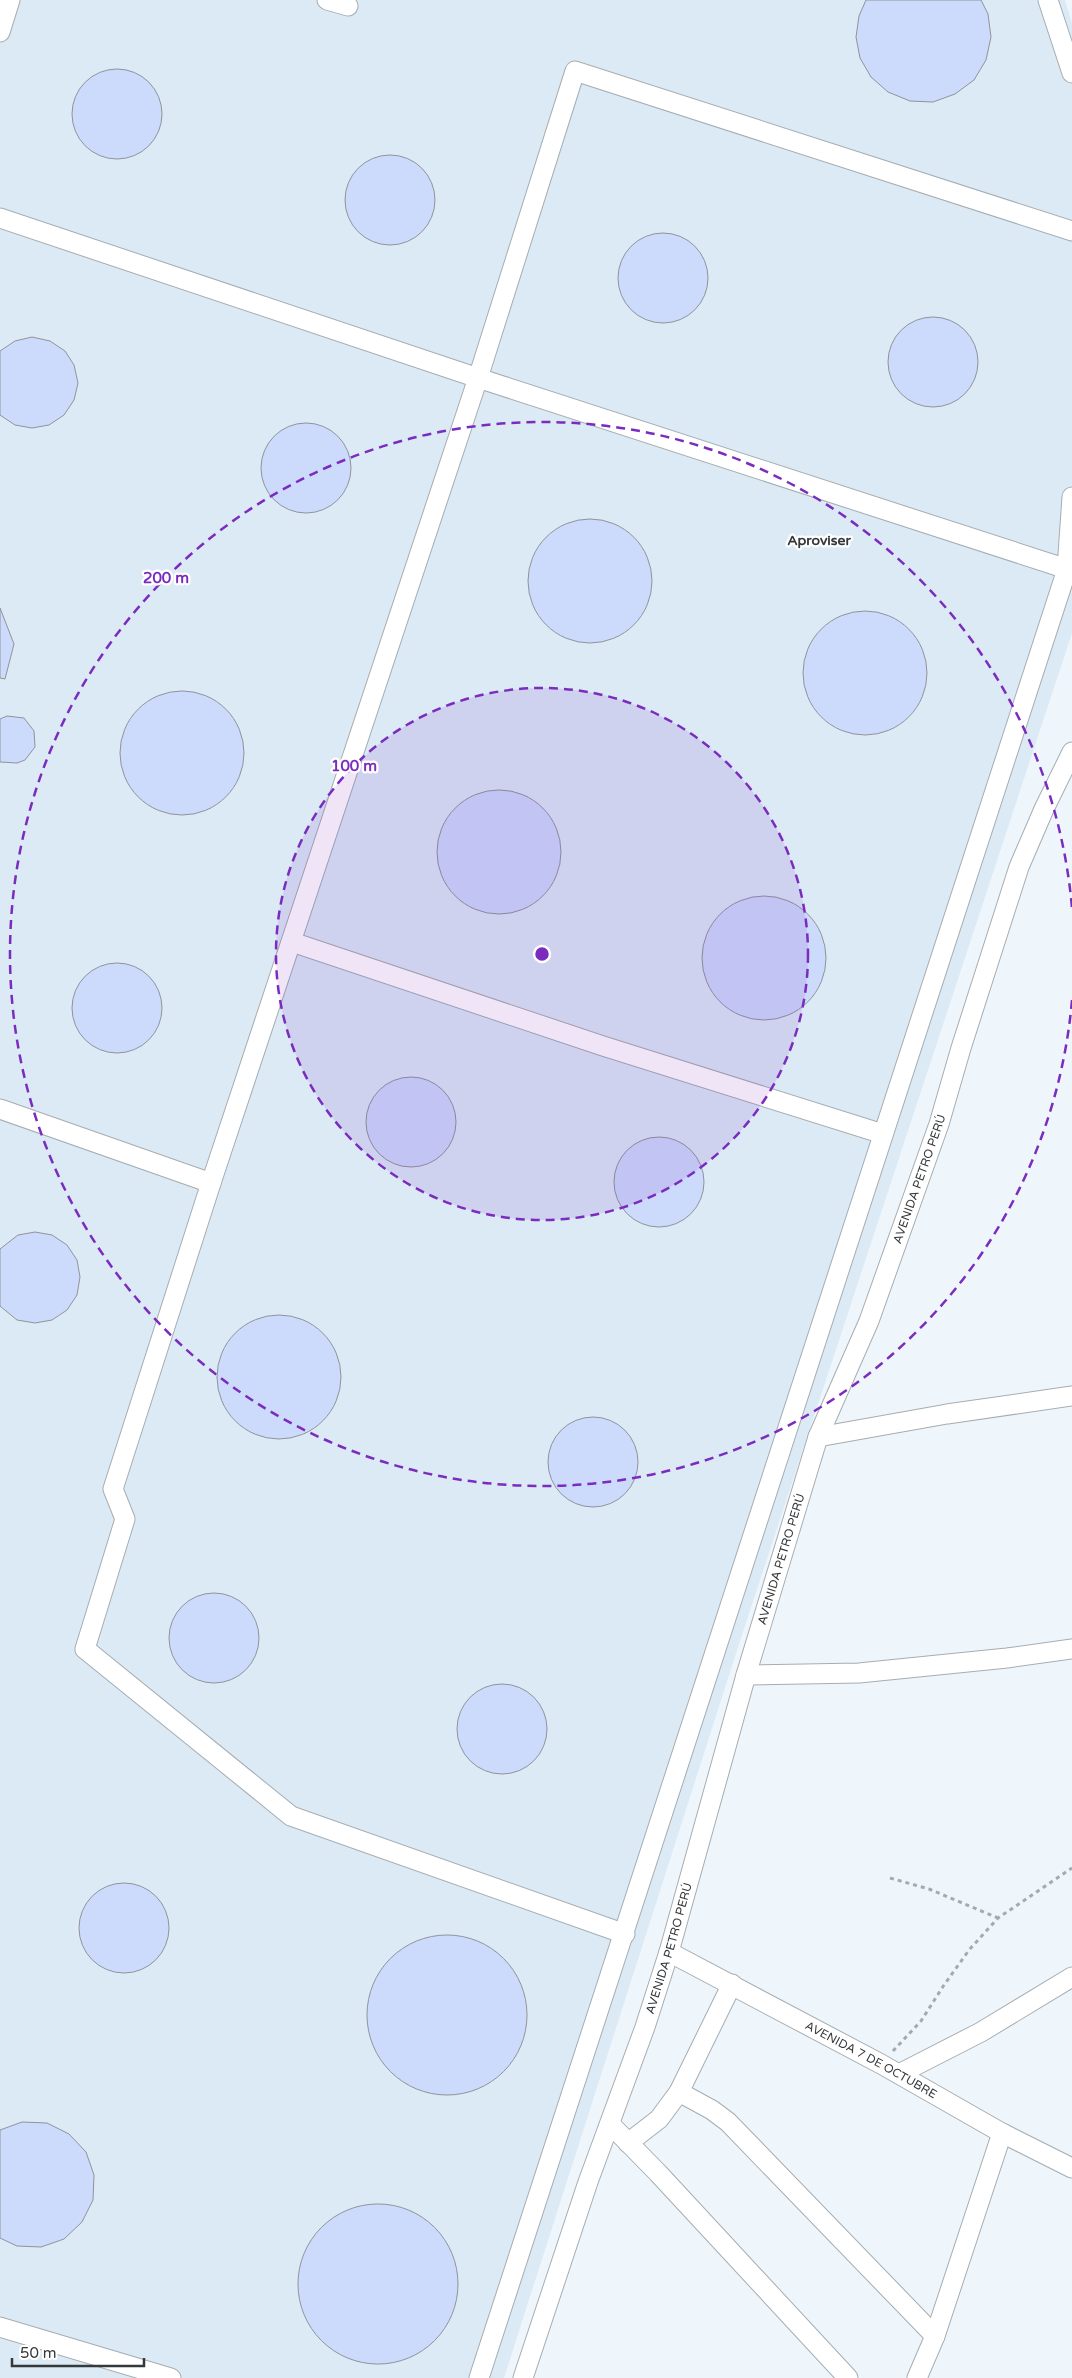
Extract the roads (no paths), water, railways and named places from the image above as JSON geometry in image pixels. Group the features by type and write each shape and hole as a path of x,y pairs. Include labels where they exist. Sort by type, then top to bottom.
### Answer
{"street":[{"path":"0,32 10,0"},
{"path":"327,0 348,6"},
{"path":"1048,0 1072,73"},
{"path":"625,1934 291,1816 85,1649 125,1519 113,1490 211,1183 478,378 575,71 1072,231"},
{"path":"0,218 478,378 1069,561"},
{"path":"479,2378 625,1934 1069,561 1072,497"},
{"name":"AVENIDA PETRO PERÚ","path":"523,2378 588,2182 645,2027 669,1952 746,1675 818,1437 869,1321 939,1124 966,1030 1019,867 1044,809 1072,752"},
{"path":"292,942 603,1046 884,1134"},
{"path":"0,1110 211,1183"},
{"path":"818,1437 947,1414 1072,1396"},
{"path":"746,1675 859,1673 1007,1658 1072,1649"},
{"name":"AVENIDA 7 DE OCTUBRE","path":"669,1952 881,2064 1002,2133 1072,2168"},
{"path":"899,2074 981,2032 1072,1976"},
{"path":"628,2143 659,2119 679,2092 732,1984"},
{"path":"679,2092 712,2110 728,2122 935,2336"},
{"path":"610,2124 848,2378"},
{"path":"917,2378 935,2336 1002,2133"},
{"path":"0,2327 171,2378"}],"district":[{"name":"Aproviser","path":"819,540"}]}
